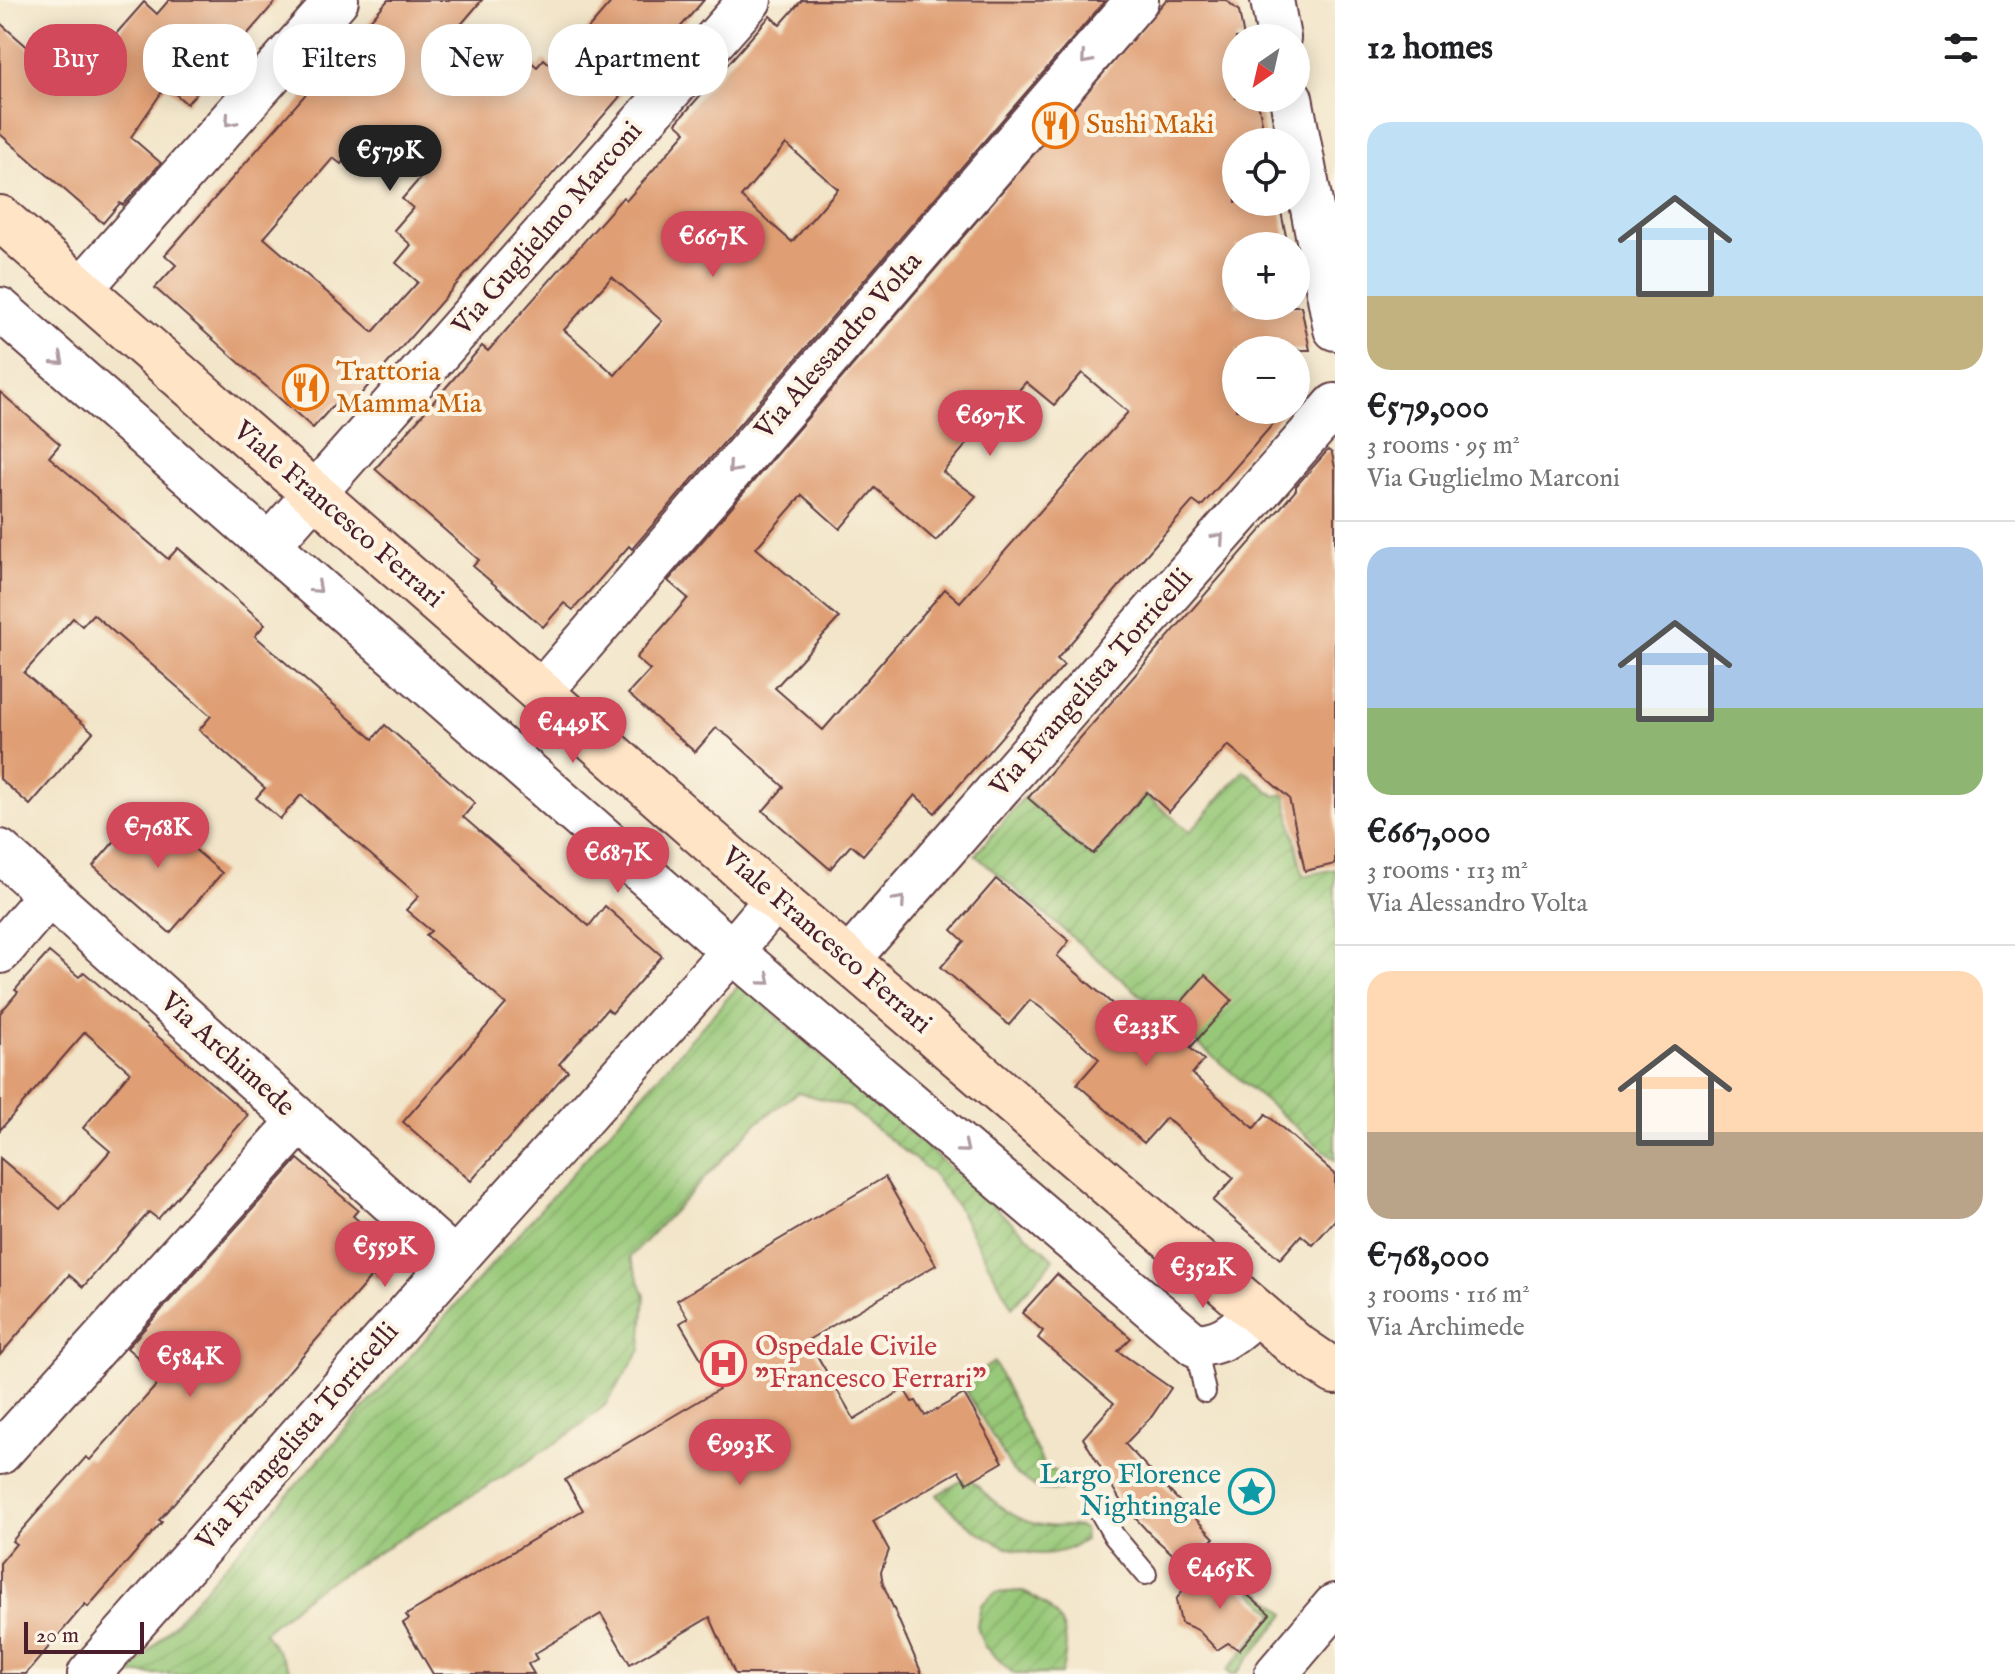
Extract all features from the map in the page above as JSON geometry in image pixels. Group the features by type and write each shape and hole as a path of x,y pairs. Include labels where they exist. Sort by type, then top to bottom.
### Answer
{"street":[{"path":"81,289 337,0"},
{"name":"Via Guglielmo Marconi","path":"269,545 750,0"},
{"name":"Via Alessandro Volta","path":"541,692 1137,0"},
{"path":"1272,0 1276,24"},
{"path":"1294,112 1335,329"},
{"name":"Viale Francesco Ferrari","path":"0,218 776,899 1294,1344 1335,1372"},
{"path":"0,309 732,951 1195,1345 1212,1345 1228,1338 1257,1312"},
{"name":"Via Evangelista Torricelli","path":"848,960 1335,405"},
{"name":"Via Archimede","path":"0,851 455,1260"},
{"path":"0,952 49,895"},
{"name":"Via Evangelista Torricelli","path":"89,1674 776,899"},
{"path":"0,1453 300,1121"},
{"path":"1276,1674 1335,1605"}],"lane":[{"path":"1195,1345 1205,1392"},
{"path":"1098,1508 1114,1536 1146,1574"}],"green space":[{"path":"1244,770 1275,796 1285,794 1303,876 1335,869 1335,1160 975,855 1024,797 1093,858 1145,795 1190,832"},
{"path":"740,984 1054,1259 1012,1307 958,1208 932,1173 849,1107 798,1092 757,1123 630,1257 645,1296 641,1350 605,1405 571,1433 522,1465 312,1592 264,1632 293,1674 129,1674"},
{"path":"994,1362 1044,1466 1056,1472 1063,1483 1061,1491 1039,1489 1013,1472 962,1384"},
{"path":"968,1477 1013,1515 1035,1524 1079,1527 1084,1529 1085,1540 1065,1550 1045,1554 1005,1546 986,1536 937,1495"},
{"path":"1256,1587 1286,1614 1236,1674 1230,1674 1227,1670 1275,1614 1252,1592"},
{"path":"1021,1591 1046,1606 1061,1623 1066,1645 1061,1674 1014,1674 984,1646 977,1626 981,1605 995,1593"}],"building":[{"path":"169,0 277,0 256,24 143,24 143,96 159,96 131,137 161,163 103,223 0,134 0,23 24,44 24,96 127,96 125,24 144,2 157,14"},
{"path":"388,0 482,0 462,24 421,24 421,96 532,96 532,63 537,67 544,59 548,63 548,96 620,96 347,410 337,401 313,428 155,288 176,265 165,255 304,96 405,96 405,24 367,24","holes":["370,131 422,176 402,199 413,208 394,230 411,245 396,263 418,282 373,332 264,238 333,158 341,164"]},
{"path":"613,0 704,0 683,24 592,24"},
{"path":"802,0 1105,1 632,549 629,546 573,610 564,603 543,627 473,566 479,560 375,469 482,346 488,351 623,197 627,200 686,132 676,123 700,96 728,96 728,64 770,16 780,25","holes":["786,144 838,189 792,242 741,197","612,277 662,321 615,375 564,330"]},
{"path":"1166,0 1226,0 1239,11 1241,24 1222,24 1222,112 1260,112 1263,128 1222,128 1222,216 1282,216 1285,232 1222,232 1222,320 1304,320 1307,336 1222,336 1222,424 1273,424 1201,507 1193,501 1140,562 1057,659 1064,665 935,813 915,795 863,855 851,845 830,869 763,811 784,787 729,737 716,728 695,752 628,694 650,670 636,658 688,598 668,581","holes":["1082,373 1128,412 960,602 945,589 823,730 775,688 839,618 756,548 802,495 840,529 875,488 936,541 976,496 943,472 1009,394 1013,397 1026,382 1054,405"]},
{"path":"178,96 194,96 187,104"},
{"path":"0,392 60,444 49,457 168,559 178,548 265,624 255,636 373,739 385,725 475,803 463,817 589,926 605,906 662,956 612,1013 607,1009 559,1064 568,1071 471,1181 403,1122 506,1004 426,935 431,931 406,910 419,896 301,795 280,819 256,798 265,788 199,730 211,716 93,614 82,626 73,618 24,673 93,732 30,805 0,779"},
{"path":"1328,450 1332,453 1335,468 1335,864 1305,871 1289,798 1228,745 1169,812 1147,792 1093,854 1028,798"},
{"path":"145,806 222,873 170,933 93,866"},
{"path":"996,879 1069,941 1057,956 1138,1026 1150,1012 1163,1023 1205,975 1232,1000 1190,1048 1204,1060 1192,1074 1254,1128 1266,1114 1335,1174 1335,1220 1313,1245 1301,1235 1280,1259 1213,1201 1234,1178 1166,1118 1144,1143 1077,1084 1099,1059 1044,1010 1030,1000 1009,1025 941,967 964,941 952,930"},
{"path":"49,952 79,977 84,972 248,1115 158,1219 149,1212 83,1287 69,1275 0,1355 0,1158 60,1209 110,1151 83,1128 130,1072 85,1032 0,1130 0,1013 18,992 15,990"},
{"path":"298,1159 358,1210 353,1216 400,1256 378,1281 372,1276 159,1520 162,1522 88,1607 85,1604 26,1674 0,1674 0,1563 16,1544 12,1541 86,1457 90,1460 162,1379 127,1348"},
{"path":"885,1177 936,1265 808,1340 854,1419 904,1389 925,1416 964,1394 1003,1462 967,1483 959,1471 873,1521 889,1550 881,1572 883,1584 922,1674 735,1674 710,1617 630,1664 601,1614 534,1654 537,1659 528,1664 534,1674 433,1674 403,1623 409,1619 406,1615 583,1510 565,1480 719,1389 680,1323 688,1318 677,1300"},
{"path":"1057,1274 1131,1338 1118,1351 1171,1388 1152,1416 1125,1444 1214,1538 1185,1565 1123,1505 1083,1438 1114,1403 1038,1338 1043,1331 1022,1313"},
{"path":"1195,1572 1231,1581 1270,1614 1239,1650 1228,1643 1217,1650 1198,1630 1181,1623 1176,1600"}],"place":[{"name":"Sushi Maki","path":"1055,125"},
{"name":"Trattoria Mamma Mia","path":"305,388"},
{"name":"Ospedale Civile \"Francesco Ferrari\"","path":"724,1363"},
{"name":"Largo Florence Nightingale","path":"1252,1491"}]}
